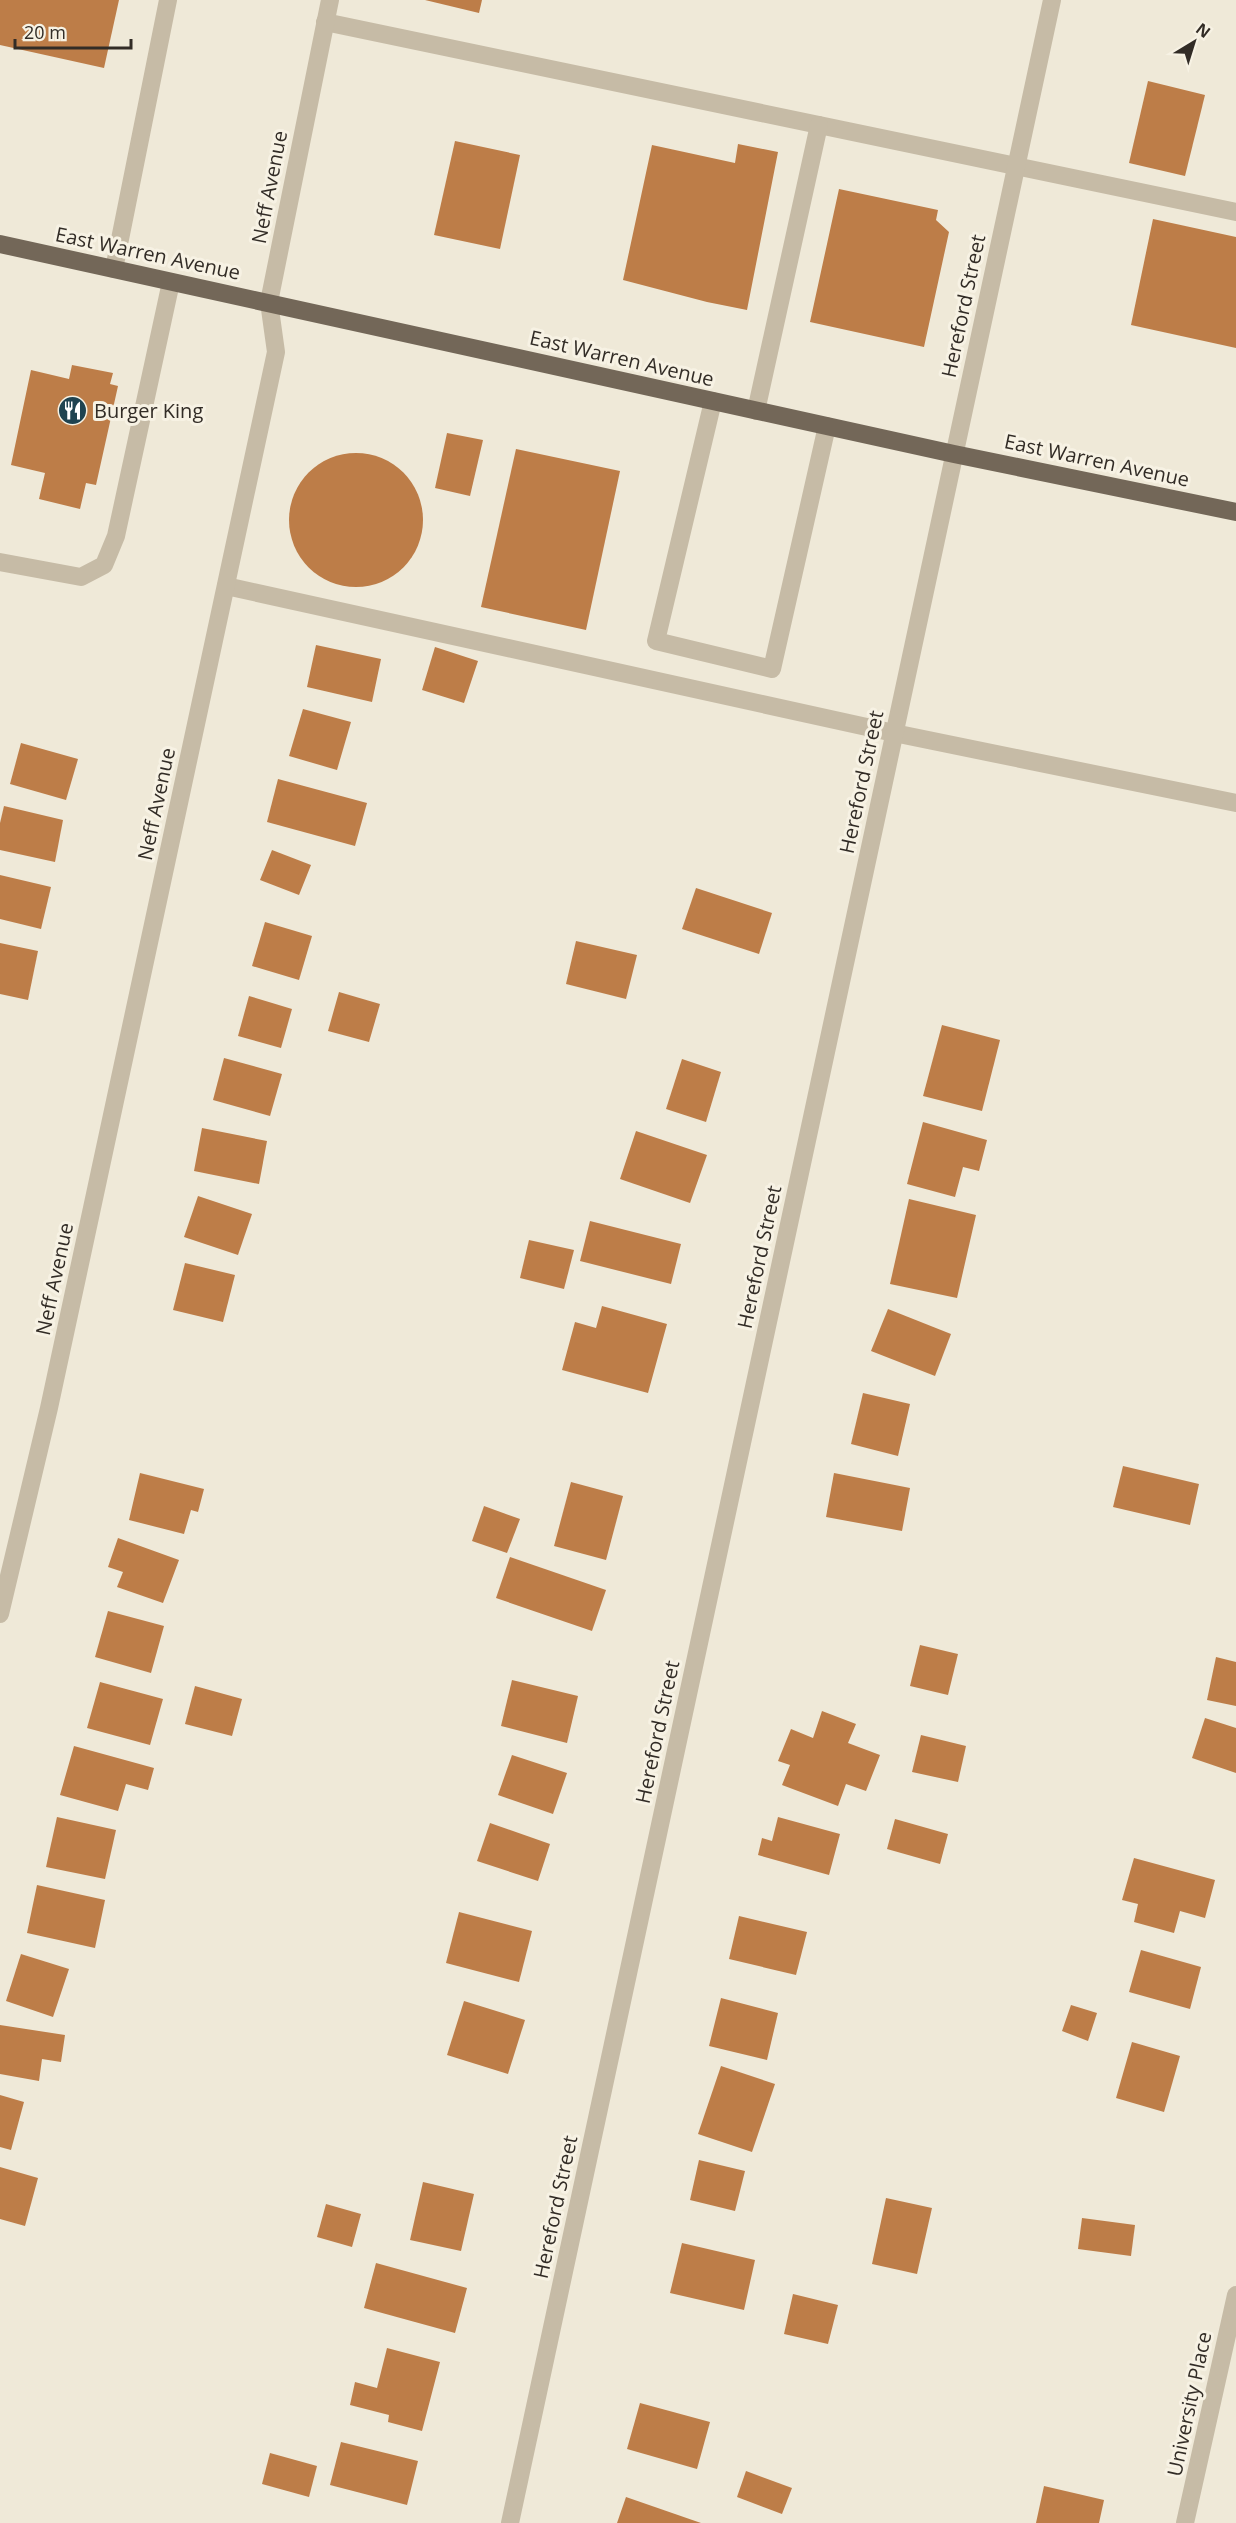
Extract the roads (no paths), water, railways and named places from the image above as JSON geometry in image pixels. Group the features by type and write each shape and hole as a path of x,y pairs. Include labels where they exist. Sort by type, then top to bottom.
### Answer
{"main road":[{"name":"East Warren Avenue","path":"0,244 954,454 1236,512"}],"street":[{"path":"114,269 168,0"},
{"name":"Neff Avenue","path":"0,1614 50,1408 276,352 269,302 330,0"},
{"name":"Hereford Street","path":"510,2523 1052,0"},
{"path":"325,22 1236,212"},
{"path":"756,411 819,125"},
{"path":"0,562 81,577 104,565 116,536 171,282"},
{"path":"713,401 656,641 772,669 827,426"},
{"path":"226,586 894,733 1236,803"},
{"name":"University Place","path":"1185,2523 1236,2295"}],"place":[{"name":"Burger King","path":"73,410"}]}
